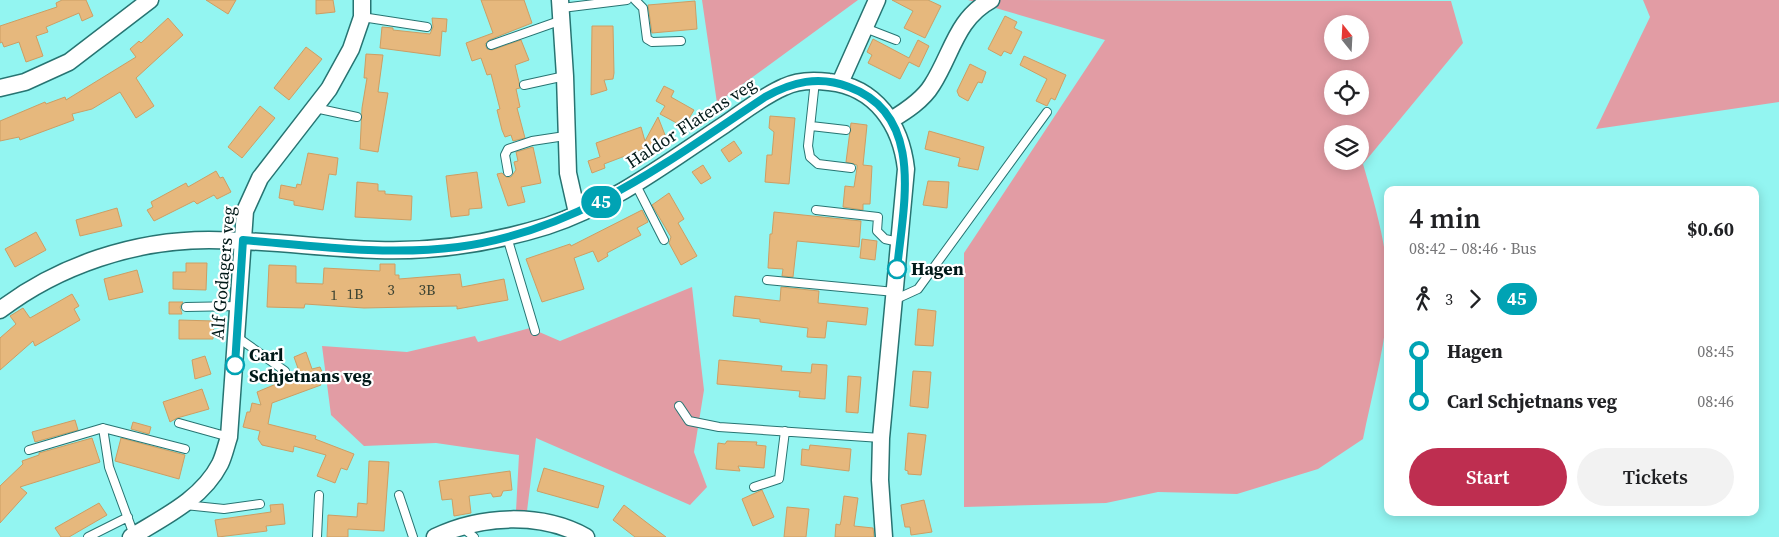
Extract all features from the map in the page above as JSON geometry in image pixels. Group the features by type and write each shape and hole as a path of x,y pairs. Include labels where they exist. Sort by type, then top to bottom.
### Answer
{"street":[{"name":"Alf Godagers veg","path":"133,536 183,505 206,486 221,463 229,438 245,211 260,178 329,89 351,49 362,17 362,0"},
{"path":"840,83 877,0"},
{"path":"891,120 910,108 932,85 962,26 970,15 991,0"},
{"path":"0,88 24,82 69,62 147,1"},
{"path":"561,9 565,76 565,136 568,173 577,213"},
{"name":"Haldor Flatens veg","path":"243,240 377,250 418,250 458,247 507,237 554,223 635,184 784,86 814,81 840,83 869,97 891,120 902,145 906,169 881,438 880,480 884,537"},
{"path":"0,310 22,293 73,268 125,250 171,242 243,240"},
{"path":"435,537 468,532 484,521 523,519 555,524 586,537"}],"lane":[{"path":"492,45 561,9 597,2 627,0"},
{"path":"635,0 644,8 647,39 652,42 681,41"},
{"path":"362,17 427,27"},
{"path":"865,28 896,40"},
{"path":"524,85 565,76"},
{"path":"814,81 808,146 810,157 818,164 851,168"},
{"path":"315,108 357,118"},
{"path":"767,280 894,296 918,289 1047,112"},
{"path":"811,126 846,130"},
{"path":"508,172 505,155 508,149 565,136"},
{"path":"635,184 664,240"},
{"path":"816,210 878,217 877,231 885,239 900,242"},
{"path":"507,237 535,331"},
{"path":"186,307 239,306"},
{"path":"237,337 285,371"},
{"path":"679,406 689,420 719,427 881,438"},
{"path":"179,423 229,438"},
{"path":"103,428 109,467 133,536"},
{"path":"29,450 103,428 186,449"},
{"path":"754,487 779,478 785,431"},
{"path":"398,494 413,537"},
{"path":"317,537 320,495"},
{"path":"183,505 224,509 260,504"},
{"path":"88,537 128,518"}],"shaded area":[{"path":"702,0 858,0 717,103"},
{"path":"968,0 1451,1 1463,43 1369,157 1369,125 1324,125 1324,170 1365,170 1384,248 1384,338 1363,439 1318,469 1237,494 1158,492 1106,503 964,507 964,253 1105,40"},
{"path":"1643,0 1779,0 1779,102 1596,129 1650,17"},
{"path":"692,287 704,390 694,452 707,487 690,505 536,438 527,511 516,511 519,455 436,443 364,446 331,415 322,346 407,352 475,336 478,342 530,328 560,341"}],"building":[{"path":"62,0 86,0 93,16 82,21 79,13 46,27 48,32 36,36 43,56 26,62 19,42 4,47 2,42 0,43 0,26 57,7 56,3"},
{"path":"206,0 236,0 228,14"},
{"path":"316,0 333,0 335,12 316,14"},
{"path":"481,0 524,0 532,23 489,40 485,44 487,49 492,50 521,40 529,60 515,65 520,88 516,89 520,107 517,108 525,138 513,141 511,135 505,137 497,110 500,109 491,74 487,75 481,58 472,61 466,43 493,33"},
{"path":"892,0 928,0 941,6 925,38 904,28 913,11"},
{"path":"695,1 697,29 652,33 648,5"},
{"path":"1005,16 1017,22 1014,28 1022,32 1011,54 1004,51 1001,56 988,49"},
{"path":"168,18 183,35 136,78 154,106 136,118 120,92 92,109 72,114 74,120 20,140 19,137 0,141 0,121 45,102 46,104 65,97 66,100 136,57 130,49 139,41 141,43"},
{"path":"432,18 447,19 446,32 442,31 440,56 380,48 382,27 430,34 433,27"},
{"path":"592,26 613,26 614,73 613,79 604,80 607,90 591,95"},
{"path":"873,39 909,58 918,40 929,46 919,67 909,62 900,79 868,63 872,55 867,52"},
{"path":"306,47 322,59 289,100 274,88"},
{"path":"366,54 383,55 378,92 388,93 378,152 360,149 362,108 367,78 364,78"},
{"path":"1024,56 1066,75 1055,100 1051,98 1047,106 1036,101 1047,79 1020,65"},
{"path":"970,64 986,72 982,83 978,82 968,101 959,96 957,91"},
{"path":"664,86 674,91 671,97 694,110 684,127 660,114 665,106 656,101"},
{"path":"260,106 275,118 242,158 228,147"},
{"path":"770,116 795,118 789,184 765,182 767,155 772,155 774,132 769,128"},
{"path":"658,117 667,140 604,164 605,168 592,173 588,161 600,157 596,143 641,127 645,141"},
{"path":"851,123 867,125 863,165 872,166 870,204 863,204 863,210 843,207 845,186 854,187 857,168 857,165 846,162"},
{"path":"929,131 984,147 978,170 958,166 960,158 925,149"},
{"path":"734,141 742,153 729,162 721,150"},
{"path":"533,147 541,183 521,187 525,202 508,206 497,174 502,173 506,177 511,177 516,170 514,162 518,161 516,152"},
{"path":"308,153 338,158 336,175 329,174 323,210 294,205 294,201 279,198 281,185 296,188 297,184 301,185"},
{"path":"703,165 711,178 701,184 692,172"},
{"path":"216,171 220,178 223,177 231,192 217,199 214,195 197,204 194,201 154,221 147,210 153,207 151,202 186,183 188,187"},
{"path":"477,172 482,208 469,209 469,215 451,217 446,176"},
{"path":"928,181 949,182 947,208 923,205"},
{"path":"357,182 378,184 378,191 385,191 385,194 412,196 411,220 355,217"},
{"path":"669,193 684,219 678,223 697,256 681,265 669,243 671,237 652,205"},
{"path":"117,208 122,226 80,236 76,220"},
{"path":"642,210 648,222 637,228 641,235 607,253 608,256 598,262 593,251 574,258 584,289 542,302 526,259 570,244 571,246"},
{"path":"774,212 861,221 859,247 797,241 793,277 782,276 783,269 768,268 770,234 772,234"},
{"path":"36,232 46,250 15,267 5,249"},
{"path":"862,239 877,241 875,260 860,258"},
{"path":"186,263 207,263 206,290 173,289 173,272 186,272"},
{"path":"380,264 395,264 395,275 399,275 399,279 460,274 462,287 504,279 508,300 457,309 457,306 364,308 305,304 304,308 267,307 269,265 296,266 296,283 323,284 324,268 380,271"},
{"path":"137,270 143,292 109,300 104,279"},
{"path":"781,287 819,291 818,303 868,308 866,325 827,321 825,338 807,337 808,328 760,322 760,319 733,316 735,296 780,301"},
{"path":"72,294 79,306 74,309 80,320 35,346 33,341 0,370 0,338 16,324 10,316 23,308 30,318"},
{"path":"169,302 183,302 180,307 182,314 169,314"},
{"path":"918,309 936,311 933,346 915,345"},
{"path":"179,320 214,321 213,339 179,339"},
{"path":"306,352 312,369 320,367 325,379 319,381 321,385 272,403 268,424 316,436 315,439 354,454 347,470 341,468 335,483 317,476 326,455 294,446 293,452 262,445 258,439 260,431 243,427 247,412 250,412 252,403 261,405 257,392 300,374 294,357"},
{"path":"205,356 211,374 195,379 192,360"},
{"path":"719,360 782,366 781,371 811,373 812,364 827,365 825,399 799,397 800,391 717,384"},
{"path":"913,371 931,372 928,408 910,406"},
{"path":"848,376 861,377 858,413 846,412"},
{"path":"202,389 209,409 177,418 170,422 163,402"},
{"path":"75,420 78,430 35,442 32,432"},
{"path":"133,422 151,427 149,434 131,429"},
{"path":"908,433 926,435 921,475 908,474 908,471 905,470"},
{"path":"92,438 100,462 20,487 27,493 0,523 0,486 23,464 22,461 39,455 39,453"},
{"path":"121,438 185,455 179,479 115,461"},
{"path":"727,441 757,442 756,445 766,446 764,468 738,466 740,471 716,469 718,443 725,444"},
{"path":"810,445 851,449 849,471 801,465 802,449 809,450"},
{"path":"369,461 389,462 384,531 348,529 348,537 327,537 328,515 357,517 358,503 367,504"},
{"path":"544,468 604,486 598,508 537,491"},
{"path":"510,471 512,490 503,491 501,496 493,497 491,493 469,496 471,513 454,516 452,499 442,500 439,481"},
{"path":"762,490 774,517 753,526 742,499"},
{"path":"844,496 858,498 854,526 873,528 874,537 835,537 836,524 840,525 841,521"},
{"path":"924,500 932,532 911,535 910,527 905,527 901,505"},
{"path":"99,503 107,515 69,537 61,537 55,528"},
{"path":"283,504 285,524 266,526 267,531 218,537 215,520 271,512 270,505"},
{"path":"624,505 666,537 635,537 613,520"},
{"path":"787,507 809,509 806,537 784,537"}],"bus line":[{"name":"45","path":"235,365 243,240 377,250 418,250 458,247 526,232 577,213 635,184 765,97 784,86 799,82 840,83 857,90 880,106 891,120 902,145 906,169 897,269"}],"place":[{"name":"Hagen","path":"897,269"},
{"name":"Carl Schjetnans veg","path":"235,365"}]}
